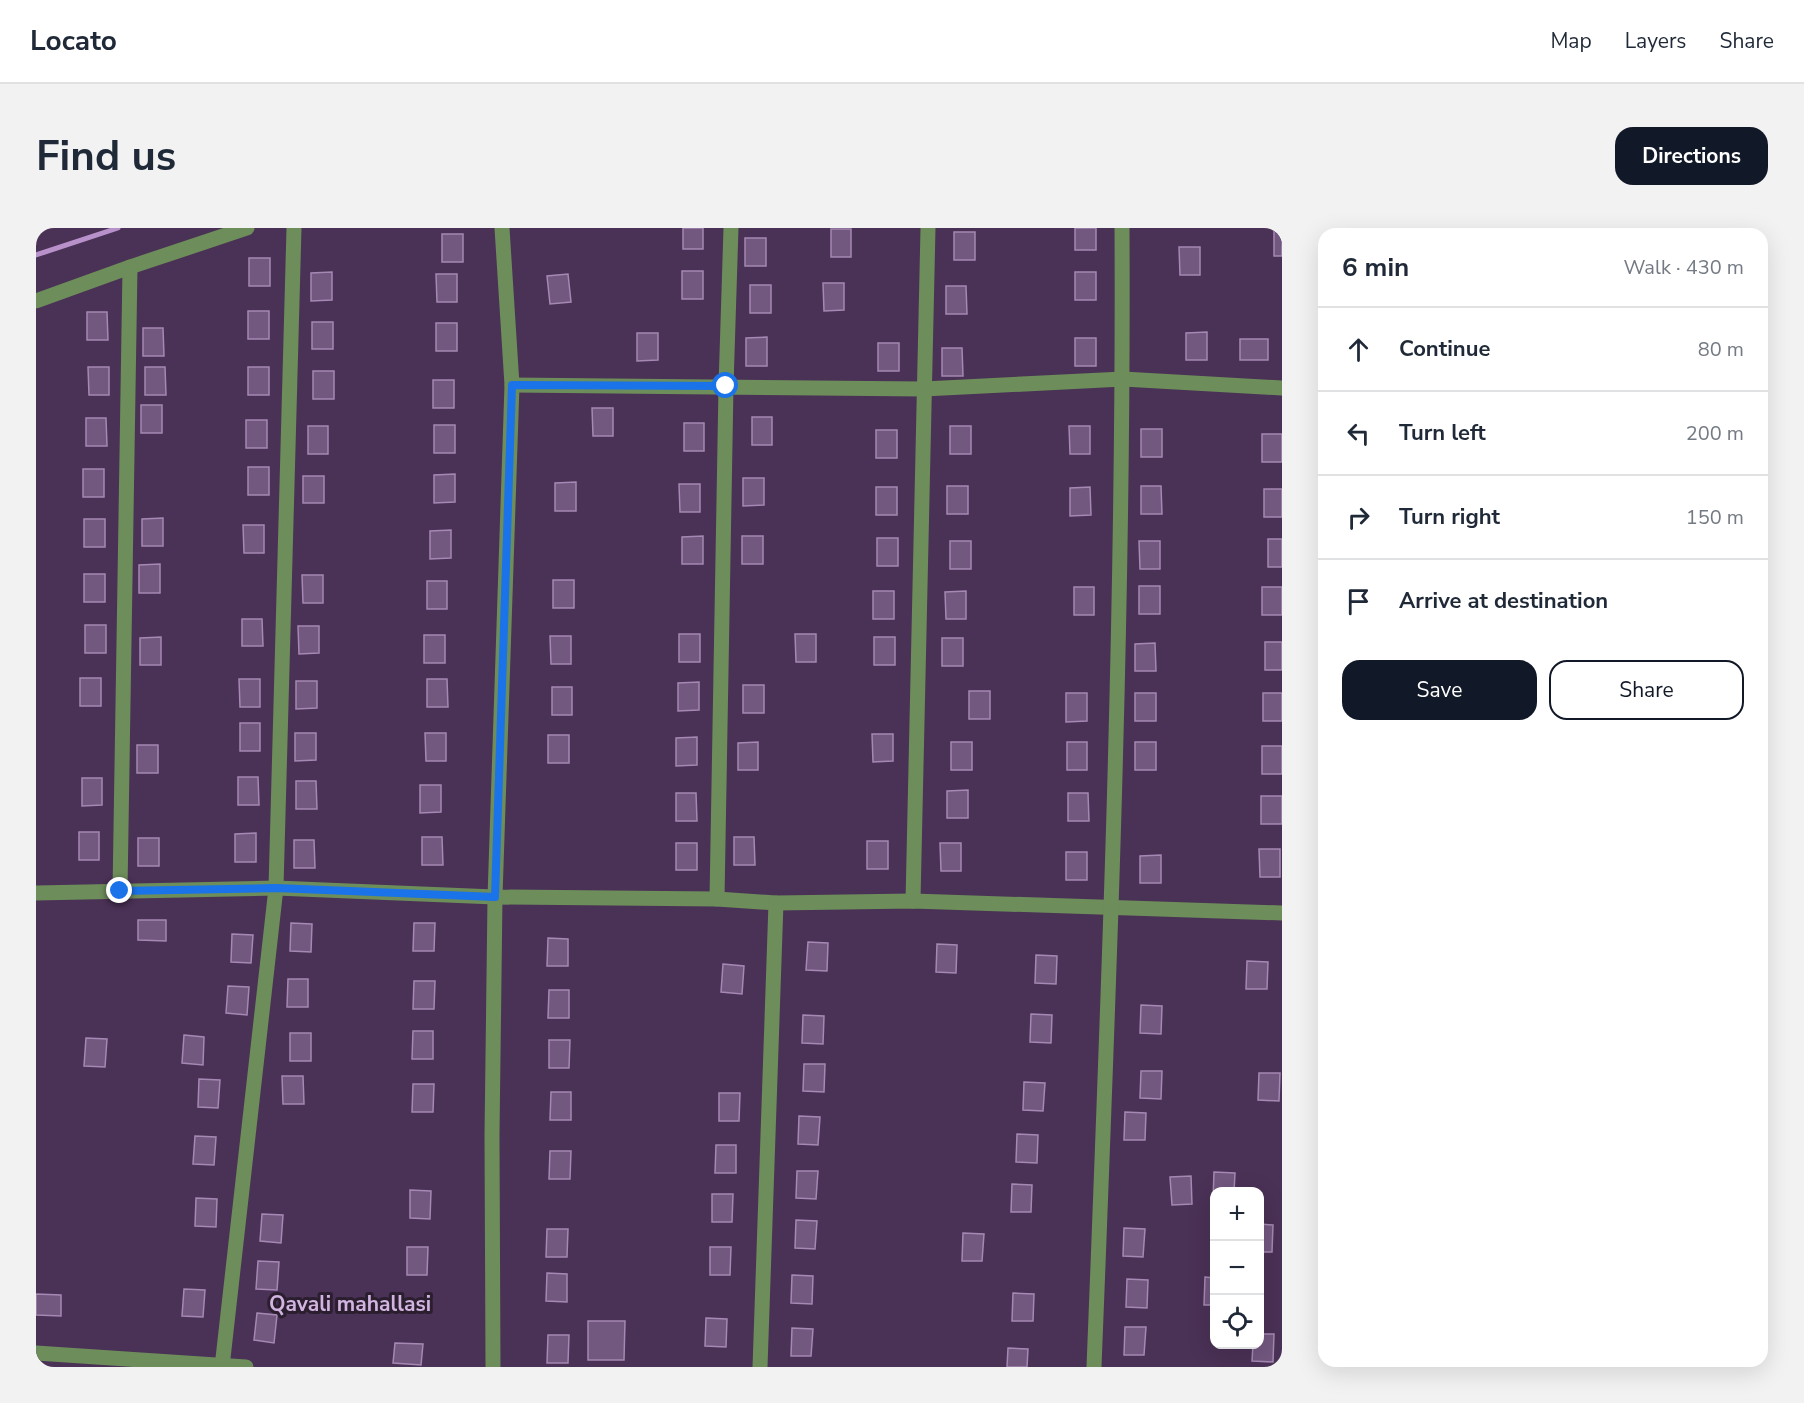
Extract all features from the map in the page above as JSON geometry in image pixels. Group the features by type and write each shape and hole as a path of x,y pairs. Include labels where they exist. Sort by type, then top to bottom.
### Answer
{"street":[{"path":"36,300 247,228"},
{"path":"222,1366 276,888 294,228"},
{"path":"493,1367 492,1136 495,897 512,385 502,228"},
{"path":"717,899 731,228"},
{"path":"913,902 928,228"},
{"path":"1094,1367 1112,909 1123,379 1122,228"},
{"path":"120,891 130,267"},
{"path":"512,385 924,389 1123,379 1282,388"},
{"path":"36,893 276,888 495,897 717,899 776,903 913,902 1282,914"},
{"path":"760,1367 776,903"},
{"path":"36,1353 246,1367"}],"building":[{"path":"683,228 703,228 703,249 683,249"},
{"path":"1075,228 1096,228 1096,250 1075,250"},
{"path":"1274,228 1282,228 1282,256 1274,256"},
{"path":"831,229 851,229 851,257 831,257"},
{"path":"954,232 975,232 975,260 954,260"},
{"path":"442,234 463,234 463,262 442,262"},
{"path":"745,238 766,238 766,266 745,266"},
{"path":"1179,247 1200,247 1200,275 1180,275"},
{"path":"249,258 270,258 270,286 249,286"},
{"path":"682,271 703,271 703,299 682,299"},
{"path":"332,272 332,300 311,301 311,273"},
{"path":"1075,272 1096,272 1096,300 1075,300"},
{"path":"436,274 457,274 457,302 437,302"},
{"path":"568,274 571,302 550,304 547,276"},
{"path":"823,283 844,283 844,310 824,311"},
{"path":"750,285 771,285 771,313 750,313"},
{"path":"946,286 966,286 967,314 946,314"},
{"path":"248,311 269,311 269,339 248,339"},
{"path":"87,312 107,312 108,340 87,340"},
{"path":"312,322 333,322 333,349 312,349"},
{"path":"436,323 457,323 457,351 436,351"},
{"path":"143,328 163,328 164,356 143,356"},
{"path":"1207,332 1207,360 1186,360 1186,333"},
{"path":"637,333 658,333 658,360 637,361"},
{"path":"767,337 767,366 746,366 746,338"},
{"path":"1075,338 1096,338 1096,366 1075,366"},
{"path":"1240,339 1268,339 1268,360 1240,360"},
{"path":"878,343 899,343 899,371 878,371"},
{"path":"942,348 962,348 963,376 942,376"},
{"path":"88,367 109,367 109,395 89,395"},
{"path":"145,367 165,367 166,395 145,395"},
{"path":"248,367 269,367 269,395 248,395"},
{"path":"313,371 334,371 334,399 313,399"},
{"path":"433,380 454,380 454,408 433,408"},
{"path":"141,405 162,405 162,433 141,433"},
{"path":"592,408 613,408 613,436 593,436"},
{"path":"752,417 772,417 772,445 752,445"},
{"path":"86,418 106,418 107,446 86,446"},
{"path":"246,420 267,420 267,448 246,448"},
{"path":"684,423 704,423 704,451 684,451"},
{"path":"434,425 455,425 455,453 434,453"},
{"path":"308,426 328,426 328,454 308,454"},
{"path":"950,426 971,426 971,454 950,454"},
{"path":"1069,426 1090,426 1090,454 1070,454"},
{"path":"1141,429 1162,429 1162,457 1141,457"},
{"path":"876,430 897,430 897,458 876,458"},
{"path":"1262,434 1282,434 1282,462 1262,462"},
{"path":"248,467 269,467 269,495 248,495"},
{"path":"83,469 104,469 104,497 83,497"},
{"path":"455,474 455,502 434,503 434,475"},
{"path":"303,476 324,476 324,503 303,503"},
{"path":"743,478 764,478 764,505 743,506"},
{"path":"576,482 576,511 555,511 555,483"},
{"path":"679,484 700,484 700,512 680,512"},
{"path":"947,486 968,486 968,514 947,514"},
{"path":"1141,486 1161,486 1162,514 1141,514"},
{"path":"876,487 897,487 897,515 876,515"},
{"path":"1090,487 1091,515 1070,516 1070,488"},
{"path":"1264,489 1282,489 1282,517 1264,517"},
{"path":"163,518 163,546 142,546 142,519"},
{"path":"84,519 105,519 105,547 84,547"},
{"path":"243,525 264,525 264,553 244,553"},
{"path":"451,530 451,558 430,559 430,531"},
{"path":"703,536 703,564 682,564 682,537"},
{"path":"742,536 763,536 763,564 742,564"},
{"path":"877,538 898,538 898,566 877,566"},
{"path":"1268,539 1282,539 1282,567 1268,567"},
{"path":"950,541 971,541 971,569 950,569"},
{"path":"1139,541 1160,541 1160,569 1140,569"},
{"path":"160,564 160,593 139,593 139,565"},
{"path":"84,574 105,574 105,602 84,602"},
{"path":"302,575 323,575 323,603 303,603"},
{"path":"553,580 574,580 574,608 553,608"},
{"path":"427,581 447,581 447,609 427,609"},
{"path":"1139,586 1160,586 1160,614 1139,614"},
{"path":"1074,587 1094,587 1094,615 1074,615"},
{"path":"1262,587 1282,587 1282,615 1262,615"},
{"path":"873,591 894,591 894,619 873,619"},
{"path":"966,591 966,619 946,619 945,592"},
{"path":"242,619 262,619 263,646 242,646"},
{"path":"85,625 106,625 106,653 85,653"},
{"path":"298,626 319,626 319,653 299,654"},
{"path":"679,634 700,634 700,662 679,662"},
{"path":"795,634 816,634 816,662 796,662"},
{"path":"424,635 445,635 445,663 424,663"},
{"path":"550,636 571,636 571,664 551,664"},
{"path":"161,637 161,665 140,665 140,638"},
{"path":"874,637 895,637 895,665 874,665"},
{"path":"942,638 963,638 963,666 942,666"},
{"path":"1265,642 1282,642 1282,670 1265,670"},
{"path":"1155,643 1156,671 1135,671 1135,644"},
{"path":"80,678 101,678 101,706 80,706"},
{"path":"239,679 260,679 260,707 240,707"},
{"path":"427,679 447,679 448,707 427,707"},
{"path":"296,681 317,681 317,708 296,709"},
{"path":"699,682 699,710 678,711 678,683"},
{"path":"743,685 764,685 764,713 743,713"},
{"path":"552,687 572,687 572,715 552,715"},
{"path":"969,691 990,691 990,719 969,719"},
{"path":"1066,693 1087,693 1087,721 1066,722"},
{"path":"1135,693 1156,693 1156,721 1135,721"},
{"path":"1263,693 1282,693 1282,721 1263,721"},
{"path":"240,723 260,723 260,751 240,751"},
{"path":"295,733 316,733 316,760 295,761"},
{"path":"425,733 446,733 446,761 426,761"},
{"path":"872,734 893,734 893,761 873,762"},
{"path":"548,735 569,735 569,763 548,763"},
{"path":"697,737 697,765 676,766 676,738"},
{"path":"758,742 758,770 738,770 738,743"},
{"path":"951,742 972,742 972,770 951,770"},
{"path":"1067,742 1087,742 1087,770 1067,770"},
{"path":"1135,742 1156,742 1156,770 1135,770"},
{"path":"137,745 158,745 158,773 137,773"},
{"path":"1262,746 1282,746 1282,774 1262,774"},
{"path":"238,777 258,777 259,805 238,805"},
{"path":"82,778 102,778 102,805 82,806"},
{"path":"296,781 316,781 317,809 296,809"},
{"path":"420,785 441,785 441,812 420,813"},
{"path":"968,790 968,818 947,818 947,791"},
{"path":"676,793 696,793 697,821 676,821"},
{"path":"1068,793 1088,793 1089,821 1068,821"},
{"path":"1261,796 1282,796 1282,824 1261,824"},
{"path":"79,832 99,832 99,860 79,860"},
{"path":"256,833 256,862 235,862 235,834"},
{"path":"422,837 442,837 443,865 422,865"},
{"path":"734,837 754,837 755,865 734,865"},
{"path":"138,838 159,838 159,866 138,866"},
{"path":"294,840 314,840 315,868 294,868"},
{"path":"867,841 888,841 888,869 867,869"},
{"path":"676,843 697,843 697,870 676,870"},
{"path":"940,843 961,843 961,871 941,871"},
{"path":"1259,849 1280,849 1280,877 1260,877"},
{"path":"1066,852 1087,852 1087,880 1066,880"},
{"path":"1161,855 1161,883 1140,883 1140,856"},
{"path":"138,920 166,920 166,941 138,940"},
{"path":"291,923 312,924 311,952 290,951"},
{"path":"414,923 435,923 434,951 413,951"},
{"path":"232,934 253,935 251,963 231,962"},
{"path":"548,938 568,939 568,966 547,966"},
{"path":"808,942 828,943 827,971 806,970"},
{"path":"937,944 957,945 956,973 936,972"},
{"path":"1036,955 1057,956 1056,984 1035,983"},
{"path":"1247,961 1268,962 1267,989 1246,989"},
{"path":"723,964 744,966 742,994 721,992"},
{"path":"288,979 308,979 308,1007 287,1007"},
{"path":"414,981 435,981 434,1009 413,1009"},
{"path":"228,986 249,987 247,1015 226,1013"},
{"path":"549,990 569,990 569,1018 548,1018"},
{"path":"1141,1005 1162,1006 1161,1034 1140,1033"},
{"path":"1031,1014 1052,1015 1051,1043 1030,1042"},
{"path":"803,1015 824,1016 823,1044 802,1043"},
{"path":"413,1031 433,1031 433,1059 412,1059"},
{"path":"290,1033 311,1033 311,1061 290,1061"},
{"path":"184,1035 204,1037 203,1065 182,1063"},
{"path":"86,1038 107,1039 105,1067 84,1066"},
{"path":"549,1040 570,1040 569,1068 549,1068"},
{"path":"804,1064 825,1064 824,1092 803,1091"},
{"path":"1141,1071 1162,1071 1161,1099 1140,1098"},
{"path":"1259,1073 1280,1073 1279,1101 1258,1100"},
{"path":"282,1076 303,1076 304,1104 283,1104"},
{"path":"199,1079 220,1080 218,1108 198,1107"},
{"path":"1024,1082 1045,1083 1043,1111 1023,1110"},
{"path":"413,1084 434,1084 433,1112 412,1112"},
{"path":"551,1092 571,1092 571,1120 550,1120"},
{"path":"719,1093 740,1093 739,1121 719,1121"},
{"path":"1125,1112 1146,1113 1145,1140 1124,1140"},
{"path":"799,1116 820,1117 818,1145 798,1144"},
{"path":"1017,1134 1038,1135 1037,1163 1016,1162"},
{"path":"195,1136 216,1137 214,1165 193,1164"},
{"path":"716,1145 736,1145 736,1173 715,1173"},
{"path":"550,1151 571,1151 570,1179 549,1179"},
{"path":"797,1171 818,1171 816,1199 796,1198"},
{"path":"1214,1172 1235,1173 1234,1187 1213,1187"},
{"path":"1191,1176 1192,1204 1172,1205 1170,1177"},
{"path":"1012,1184 1032,1185 1031,1212 1011,1212"},
{"path":"410,1190 431,1191 430,1219 410,1218"},
{"path":"712,1194 733,1194 732,1222 712,1222"},
{"path":"196,1198 217,1199 216,1227 195,1226"},
{"path":"262,1214 283,1215 281,1243 260,1241"},
{"path":"796,1220 817,1221 815,1249 795,1248"},
{"path":"1264,1224 1273,1225 1272,1252 1264,1252"},
{"path":"1124,1228 1145,1229 1143,1257 1123,1256"},
{"path":"547,1229 568,1229 567,1257 546,1257"},
{"path":"963,1233 984,1234 982,1261 962,1261"},
{"path":"407,1247 428,1247 427,1275 407,1275"},
{"path":"710,1247 731,1247 730,1275 710,1275"},
{"path":"258,1261 279,1262 277,1290 256,1289"},
{"path":"547,1273 567,1274 567,1302 546,1301"},
{"path":"792,1275 813,1276 812,1304 791,1303"},
{"path":"1205,1277 1210,1278 1210,1305 1204,1305"},
{"path":"1127,1279 1148,1280 1147,1308 1126,1307"},
{"path":"184,1289 205,1290 203,1317 182,1316"},
{"path":"1013,1293 1034,1294 1033,1321 1012,1321"},
{"path":"36,1294 61,1295 61,1316 36,1315"},
{"path":"257,1313 277,1315 274,1343 254,1340"},
{"path":"706,1318 727,1319 726,1347 705,1346"},
{"path":"588,1321 625,1321 624,1360 588,1360"},
{"path":"1125,1327 1146,1327 1144,1355 1124,1355"},
{"path":"792,1328 813,1329 811,1356 791,1356"},
{"path":"1264,1334 1274,1334 1273,1362 1252,1361 1253,1349 1264,1349"},
{"path":"548,1335 569,1335 568,1363 547,1363"},
{"path":"395,1343 423,1344 421,1365 393,1363"},
{"path":"1008,1348 1028,1349 1027,1367 1007,1367"}],"waterway":[{"path":"36,255 118,228"}],"district":[{"name":"Qavali mahallasi","path":"350,1304"}],"route":[{"path":"120,891 276,888 495,897 512,385 726,386"}]}
